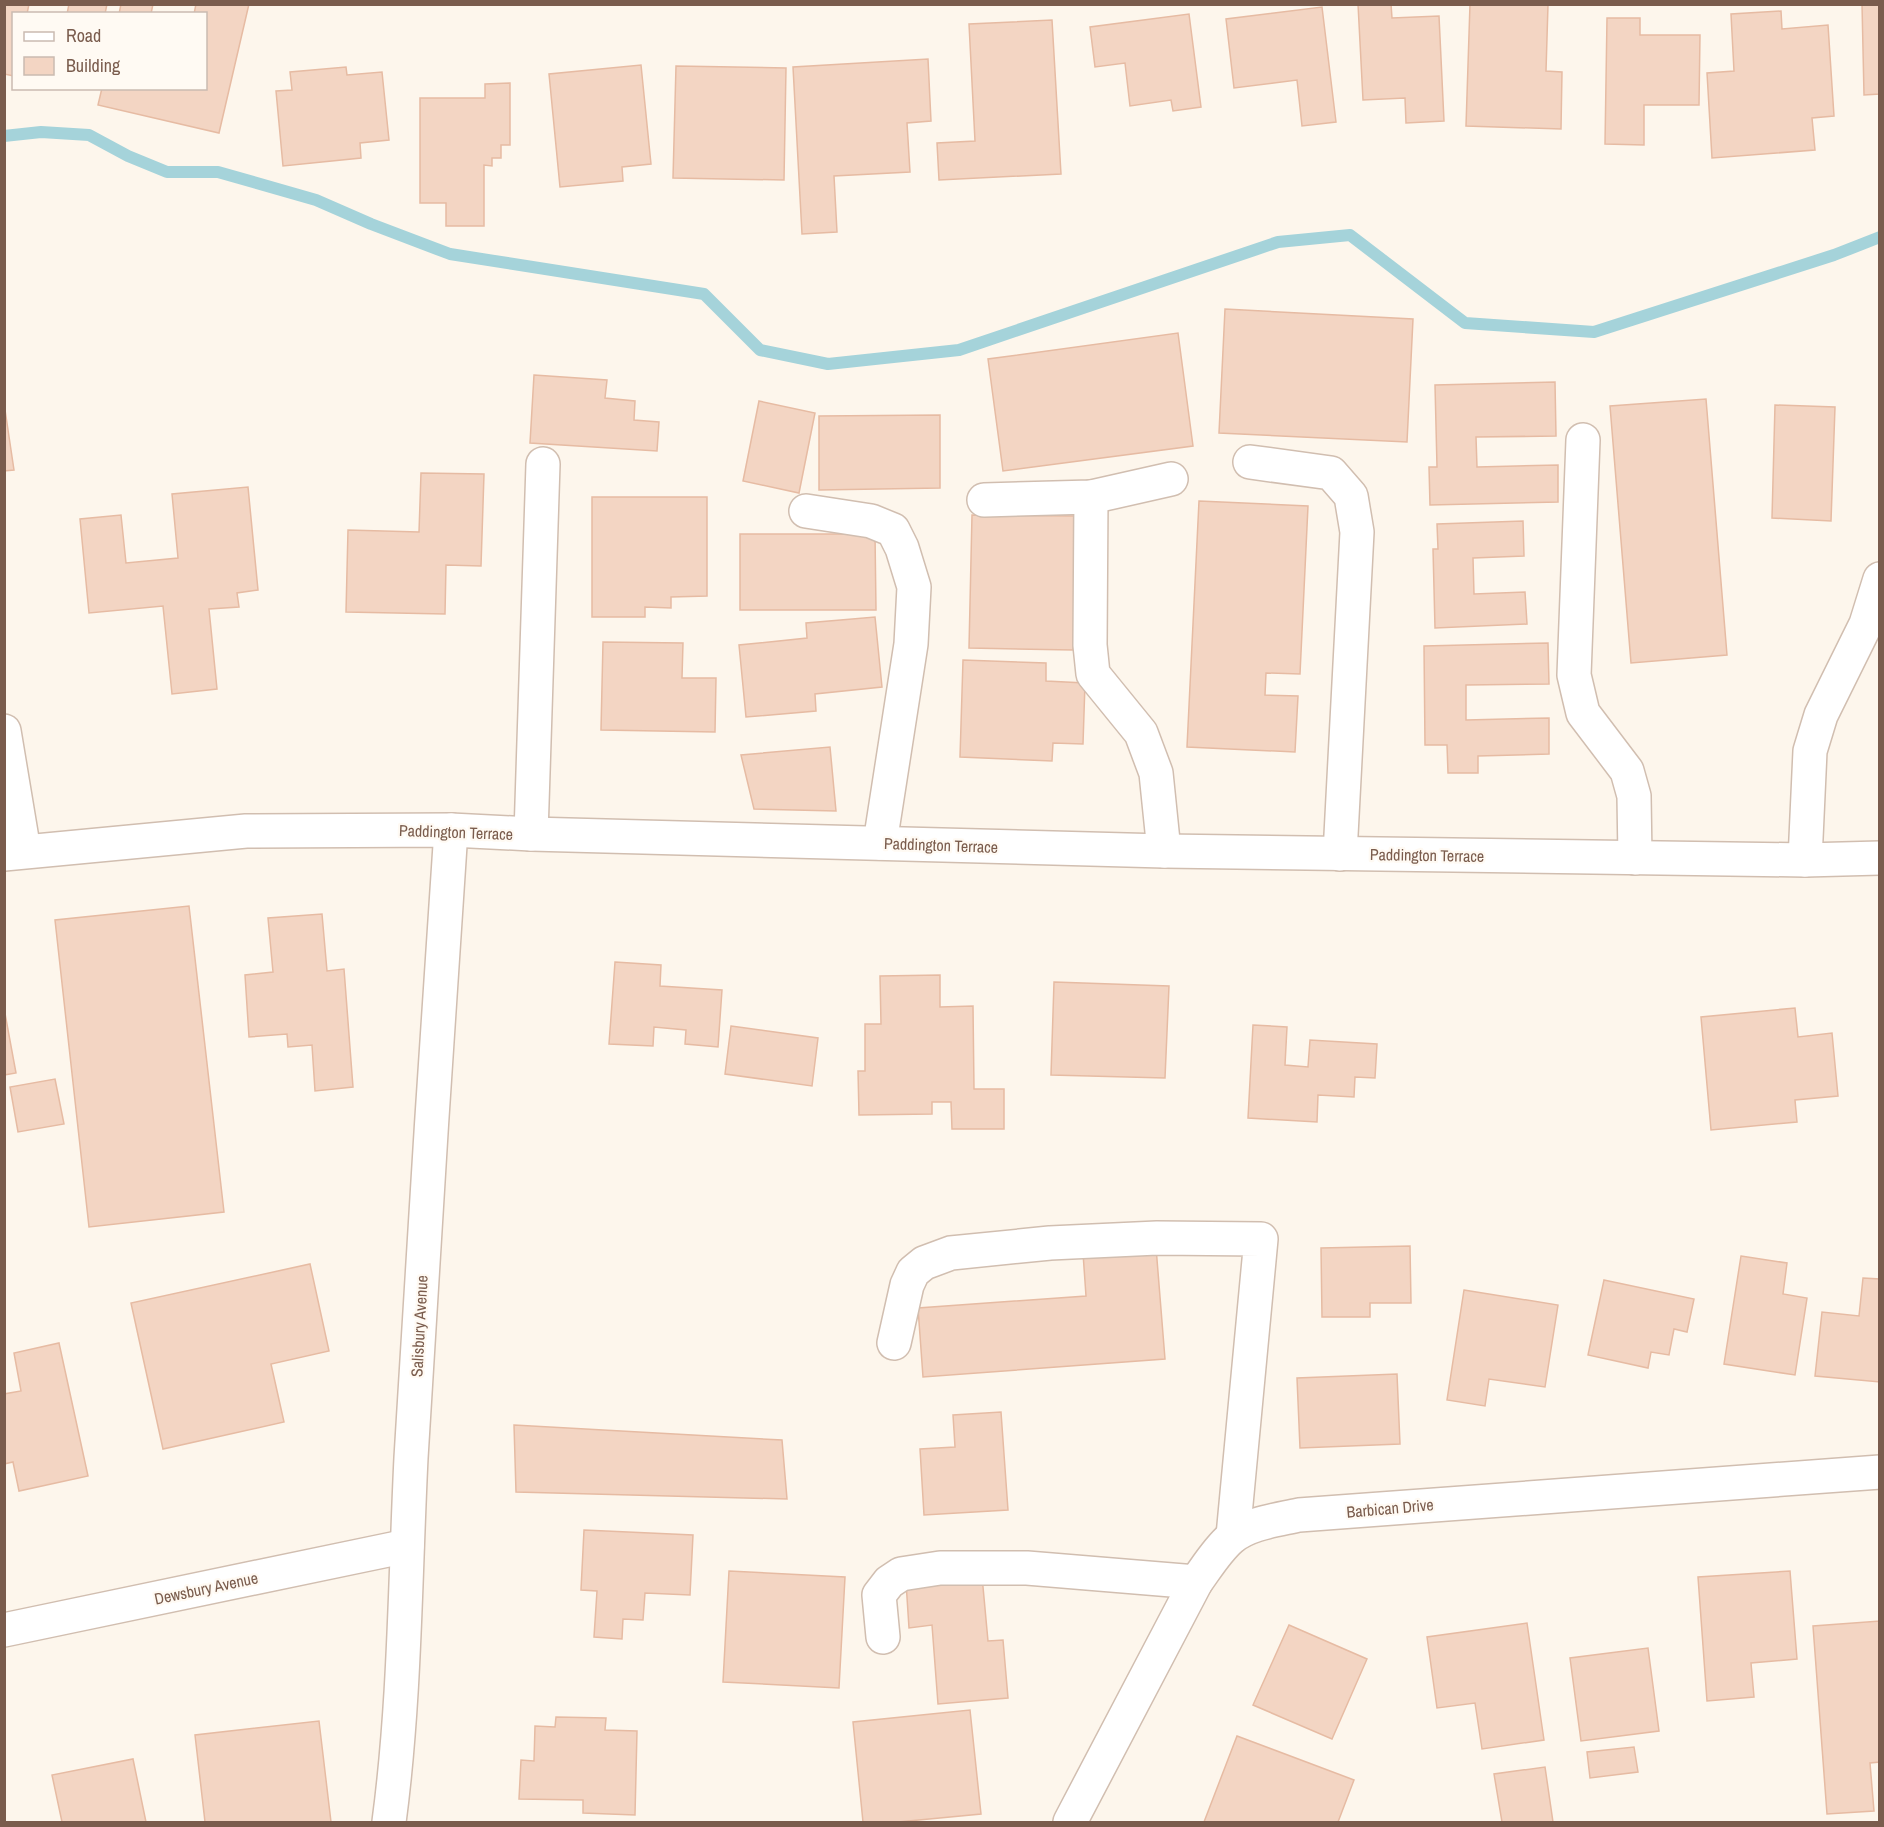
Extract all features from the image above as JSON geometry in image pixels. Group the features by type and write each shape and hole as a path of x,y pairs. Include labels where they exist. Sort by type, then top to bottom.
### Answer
{"street":[{"path":"1583,440 1574,675 1582,713 1627,771 1634,796 1635,858"},
{"path":"1250,462 1331,473 1351,496 1357,532 1340,854"},
{"path":"531,834 543,464"},
{"path":"984,500 1091,497 1171,479"},
{"path":"1091,497 1090,645 1093,674 1141,733 1156,773 1164,851"},
{"path":"807,512 871,521 893,530 902,548 914,587 911,644 880,843"},
{"path":"1805,860 1810,752 1821,715 1866,624 1880,579"},
{"path":"4,731 14,853"},
{"name":"Paddington Terrace","path":"14,853 246,831 451,830 1164,851 1805,860 1880,858"},
{"name":"Salisbury Avenue","path":"388,1822 399,1717 426,1192 451,830"},
{"path":"894,1343 907,1285 913,1272 924,1263 951,1253 1050,1243 1157,1238 1261,1239 1233,1536"},
{"name":"Barbican Drive","path":"1070,1822 1196,1582 1219,1550 1233,1536 1264,1522 1299,1515 1880,1472"},
{"name":"Dewsbury Avenue","path":"4,1630 407,1546"},
{"path":"883,1637 879,1595 889,1582 901,1574 940,1568 1027,1568 1196,1582"}],"building":[{"path":"4,4 29,4 27,12 12,12 12,76 4,74"},
{"path":"69,4 107,4 105,12 67,12"},
{"path":"121,4 153,4 151,12 119,12"},
{"path":"196,4 249,4 219,133 98,105 102,90 207,90 207,12 194,12"},
{"path":"1358,4 1391,4 1392,18 1439,16 1444,121 1406,123 1405,98 1363,100"},
{"path":"1470,4 1548,5 1546,71 1562,72 1561,129 1466,126"},
{"path":"1862,4 1880,4 1880,94 1864,95"},
{"path":"1322,7 1336,122 1302,126 1297,80 1234,88 1226,19"},
{"path":"1781,11 1782,29 1828,25 1834,116 1812,118 1815,150 1712,158 1707,73 1734,71 1731,14"},
{"path":"1189,14 1201,107 1173,111 1171,100 1130,106 1125,63 1095,67 1090,27"},
{"path":"1607,18 1640,18 1640,35 1700,35 1699,105 1644,105 1644,145 1605,144"},
{"path":"1052,20 1061,174 939,180 937,143 975,141 969,24"},
{"path":"928,59 931,121 907,123 910,172 834,176 837,232 802,234 793,67"},
{"path":"641,65 651,164 622,167 623,181 560,187 549,74"},
{"path":"676,66 786,68 784,180 673,178"},
{"path":"346,67 347,75 382,72 389,140 360,143 361,158 283,166 276,91 292,90 290,72"},
{"path":"510,83 510,145 501,145 501,158 492,158 492,166 484,165 484,226 446,226 446,203 420,203 420,98 485,98 485,84"},
{"path":"1225,309 1413,319 1407,442 1219,433"},
{"path":"1178,333 1193,446 1003,471 988,359"},
{"path":"534,375 607,380 605,398 635,401 634,420 659,422 657,451 530,443"},
{"path":"1555,382 1556,436 1476,437 1477,467 1558,465 1558,502 1430,505 1429,467 1437,467 1435,385"},
{"path":"1706,399 1727,655 1631,663 1610,406"},
{"path":"759,401 815,413 799,493 743,481"},
{"path":"4,403 14,470 4,471"},
{"path":"1775,405 1835,407 1831,521 1772,518"},
{"path":"940,415 940,488 819,490 819,416"},
{"path":"421,473 484,474 481,566 446,565 445,614 346,612 348,530 419,532"},
{"path":"248,487 258,590 237,593 239,607 209,609 217,689 172,694 163,606 89,613 80,519 121,515 126,563 178,558 172,494"},
{"path":"592,497 707,497 707,596 671,597 671,608 645,607 645,617 592,617"},
{"path":"1199,501 1308,506 1300,674 1266,673 1265,695 1298,696 1295,752 1187,747"},
{"path":"972,515 1076,516 1073,650 969,648"},
{"path":"1523,521 1524,556 1473,558 1474,594 1525,592 1527,624 1435,628 1433,549 1438,549 1437,524"},
{"path":"740,534 875,534 876,610 740,610"},
{"path":"875,617 882,687 815,694 816,711 746,717 739,645 807,638 806,623"},
{"path":"603,642 683,643 682,678 716,678 715,732 601,730"},
{"path":"1548,643 1549,684 1466,685 1466,720 1549,718 1549,754 1478,756 1478,773 1448,773 1447,745 1425,745 1424,646"},
{"path":"963,660 1046,663 1046,681 1085,683 1083,744 1053,743 1052,761 960,757"},
{"path":"830,747 836,811 754,809 741,755"},
{"path":"189,906 224,1212 89,1227 55,920"},
{"path":"322,914 327,971 344,969 353,1087 315,1091 312,1045 288,1047 287,1034 249,1037 245,975 273,972 268,918"},
{"path":"615,962 661,965 660,986 722,990 718,1047 685,1044 686,1030 654,1027 653,1046 609,1044"},
{"path":"940,975 940,1007 973,1006 974,1089 1004,1089 1004,1129 952,1129 951,1102 932,1102 932,1114 859,1115 858,1071 865,1071 865,1024 881,1024 880,976"},
{"path":"1054,982 1169,986 1165,1078 1051,1075"},
{"path":"4,1008 16,1073 4,1075"},
{"path":"1795,1008 1798,1037 1832,1033 1838,1096 1795,1100 1797,1122 1711,1130 1701,1017"},
{"path":"1253,1025 1287,1027 1285,1065 1308,1067 1310,1040 1377,1044 1375,1078 1355,1077 1354,1097 1318,1095 1317,1122 1248,1118"},
{"path":"731,1026 818,1038 812,1086 725,1074"},
{"path":"55,1079 64,1124 18,1132 10,1087"},
{"path":"1410,1246 1411,1303 1370,1303 1370,1317 1322,1317 1321,1248"},
{"path":"1156,1247 1165,1359 923,1377 918,1308 1086,1296 1083,1253"},
{"path":"1741,1256 1787,1263 1783,1294 1807,1298 1795,1375 1724,1364"},
{"path":"310,1264 329,1351 271,1364 284,1422 163,1449 131,1303"},
{"path":"1863,1278 1880,1279 1880,1382 1815,1376 1822,1312 1859,1316"},
{"path":"1604,1280 1694,1299 1687,1332 1674,1329 1669,1355 1651,1352 1648,1368 1588,1355"},
{"path":"1464,1290 1558,1305 1545,1387 1489,1379 1485,1406 1447,1400"},
{"path":"59,1343 88,1476 19,1491 13,1462 4,1464 4,1394 21,1391 14,1353"},
{"path":"1397,1374 1400,1444 1300,1448 1297,1378"},
{"path":"1001,1412 1008,1510 924,1515 920,1449 955,1447 953,1415"},
{"path":"514,1425 782,1440 787,1499 516,1492"},
{"path":"584,1530 693,1535 690,1595 645,1593 643,1620 623,1619 622,1639 594,1637 597,1591 581,1590"},
{"path":"729,1571 845,1577 839,1688 723,1682"},
{"path":"1790,1571 1797,1659 1751,1663 1754,1697 1707,1701 1698,1577"},
{"path":"982,1576 988,1641 1003,1640 1008,1698 938,1704 932,1625 909,1628 906,1582"},
{"path":"1880,1621 1880,1762 1870,1763 1874,1811 1827,1814 1813,1626"},
{"path":"1527,1623 1544,1740 1482,1749 1475,1703 1437,1708 1427,1637"},
{"path":"1289,1625 1367,1659 1332,1739 1253,1705"},
{"path":"1648,1648 1659,1731 1581,1741 1570,1658"},
{"path":"970,1710 981,1814 898,1822 863,1822 853,1722"},
{"path":"556,1717 606,1718 605,1730 637,1731 635,1815 583,1813 583,1800 519,1799 521,1760 534,1761 535,1726 555,1727"},
{"path":"319,1721 331,1822 205,1822 195,1735"},
{"path":"1237,1736 1354,1780 1338,1822 1204,1822"},
{"path":"1634,1747 1638,1772 1590,1778 1587,1752"},
{"path":"133,1759 146,1822 62,1822 52,1775"},
{"path":"1545,1767 1553,1822 1502,1822 1494,1774"}],"waterway":[{"path":"4,136 41,132 89,135 128,156 167,172 218,172 316,200 450,254 704,294 760,350 828,364 959,350 1278,242 1350,235 1465,323 1594,332 1834,255 1880,237"}]}
